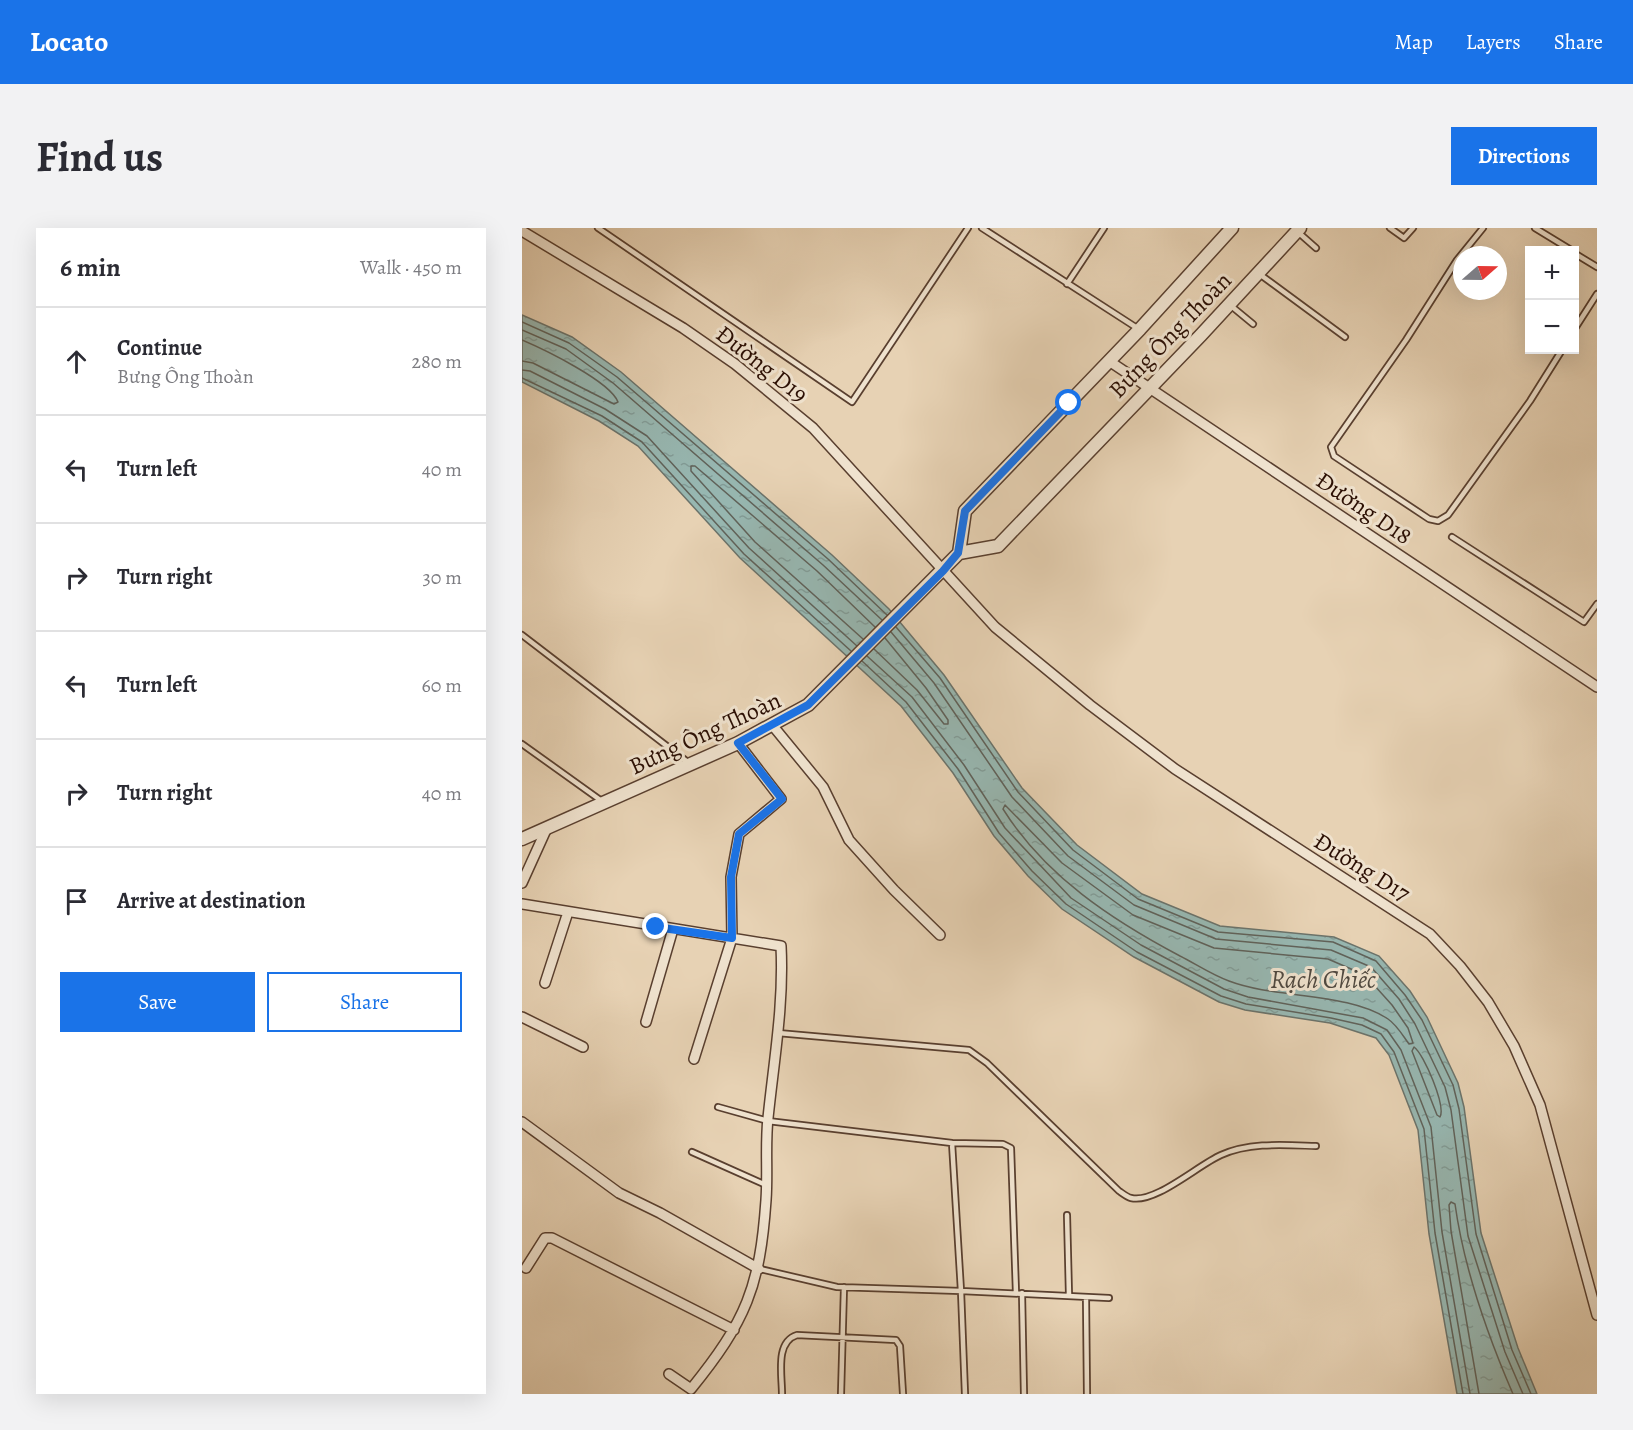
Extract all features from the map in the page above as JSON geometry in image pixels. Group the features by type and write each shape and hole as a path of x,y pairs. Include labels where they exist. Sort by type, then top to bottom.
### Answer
{"street":[{"name":"Bưng Ông Thoàn","path":"522,839 692,765 773,726 808,705 943,571 958,553 965,511 1140,329 1232,228"},
{"name":"Bưng Ông Thoàn","path":"958,553 998,546 1299,230"},
{"name":"Đường D19","path":"522,231 683,328 735,364 813,428 943,571"},
{"name":"Đường D18","path":"1109,361 1597,687"},
{"name":"Đường D17","path":"943,571 995,627 1090,705 1175,769 1430,934 1460,966 1488,1002 1514,1046 1539,1105 1597,1314"},
{"path":"773,726 823,787 854,846 894,890 940,935"},
{"path":"694,1059 732,938 731,877 739,834 782,799 738,743"},
{"path":"522,883 546,830"},
{"path":"522,903 781,946 783,989 768,1121 767,1185 759,1269 744,1314 691,1389 669,1374"},
{"path":"545,983 568,912"},
{"path":"646,1022 673,929"},
{"path":"522,1017 583,1047"},
{"path":"522,1122 619,1194 660,1213 759,1269"},
{"path":"526,1268 545,1238 552,1238 734,1330"}],"lane":[{"path":"598,228 852,402 968,228"},
{"path":"982,228 1140,329"},
{"path":"1067,284 1104,228"},
{"path":"1389,228 1404,238 1413,228"},
{"path":"1483,228 1457,260 1406,340 1331,447 1334,456 1429,519 1438,521 1448,515 1530,401 1559,354"},
{"path":"1535,228 1564,246"},
{"path":"1299,230 1316,248"},
{"path":"1579,256 1597,267"},
{"path":"1258,273 1345,338"},
{"path":"1579,323 1597,294"},
{"path":"1230,304 1253,324"},
{"path":"1452,537 1584,622 1597,604"},
{"path":"522,635 692,765"},
{"path":"522,744 603,803"},
{"path":"778,1033 969,1050 987,1062 1119,1191 1131,1198 1154,1194 1221,1155 1268,1145 1316,1146"},
{"path":"718,1107 768,1121 952,1143 1003,1144 1011,1148 1024,1394"},
{"path":"952,1143 965,1394"},
{"path":"692,1152 767,1185"},
{"path":"1067,1215 1069,1295"},
{"path":"759,1269 844,1287 1109,1298"},
{"path":"841,1394 844,1287"},
{"path":"1086,1297 1088,1394"},
{"path":"782,1394 783,1345 787,1338 797,1335 896,1340 900,1346 903,1394"}],"water":[{"name":"Rạch Chiếc","path":"522,315 572,337 621,372 832,555 889,609 944,675 1022,788 1077,845 1142,894 1220,926 1334,937 1379,956 1410,991 1427,1017 1458,1083 1464,1107 1481,1233 1518,1348 1537,1394 1457,1394 1429,1234 1418,1130 1389,1055 1376,1038 1330,1023 1245,1010 1219,1002 1134,957 1062,909 1028,876 994,836 953,773 901,706 740,558 638,446 599,421 522,382"}],"route":[{"path":"656,927 732,938 731,877 739,834 782,799 738,743 789,718 808,705 943,571 958,553 965,511 1069,403"}]}
